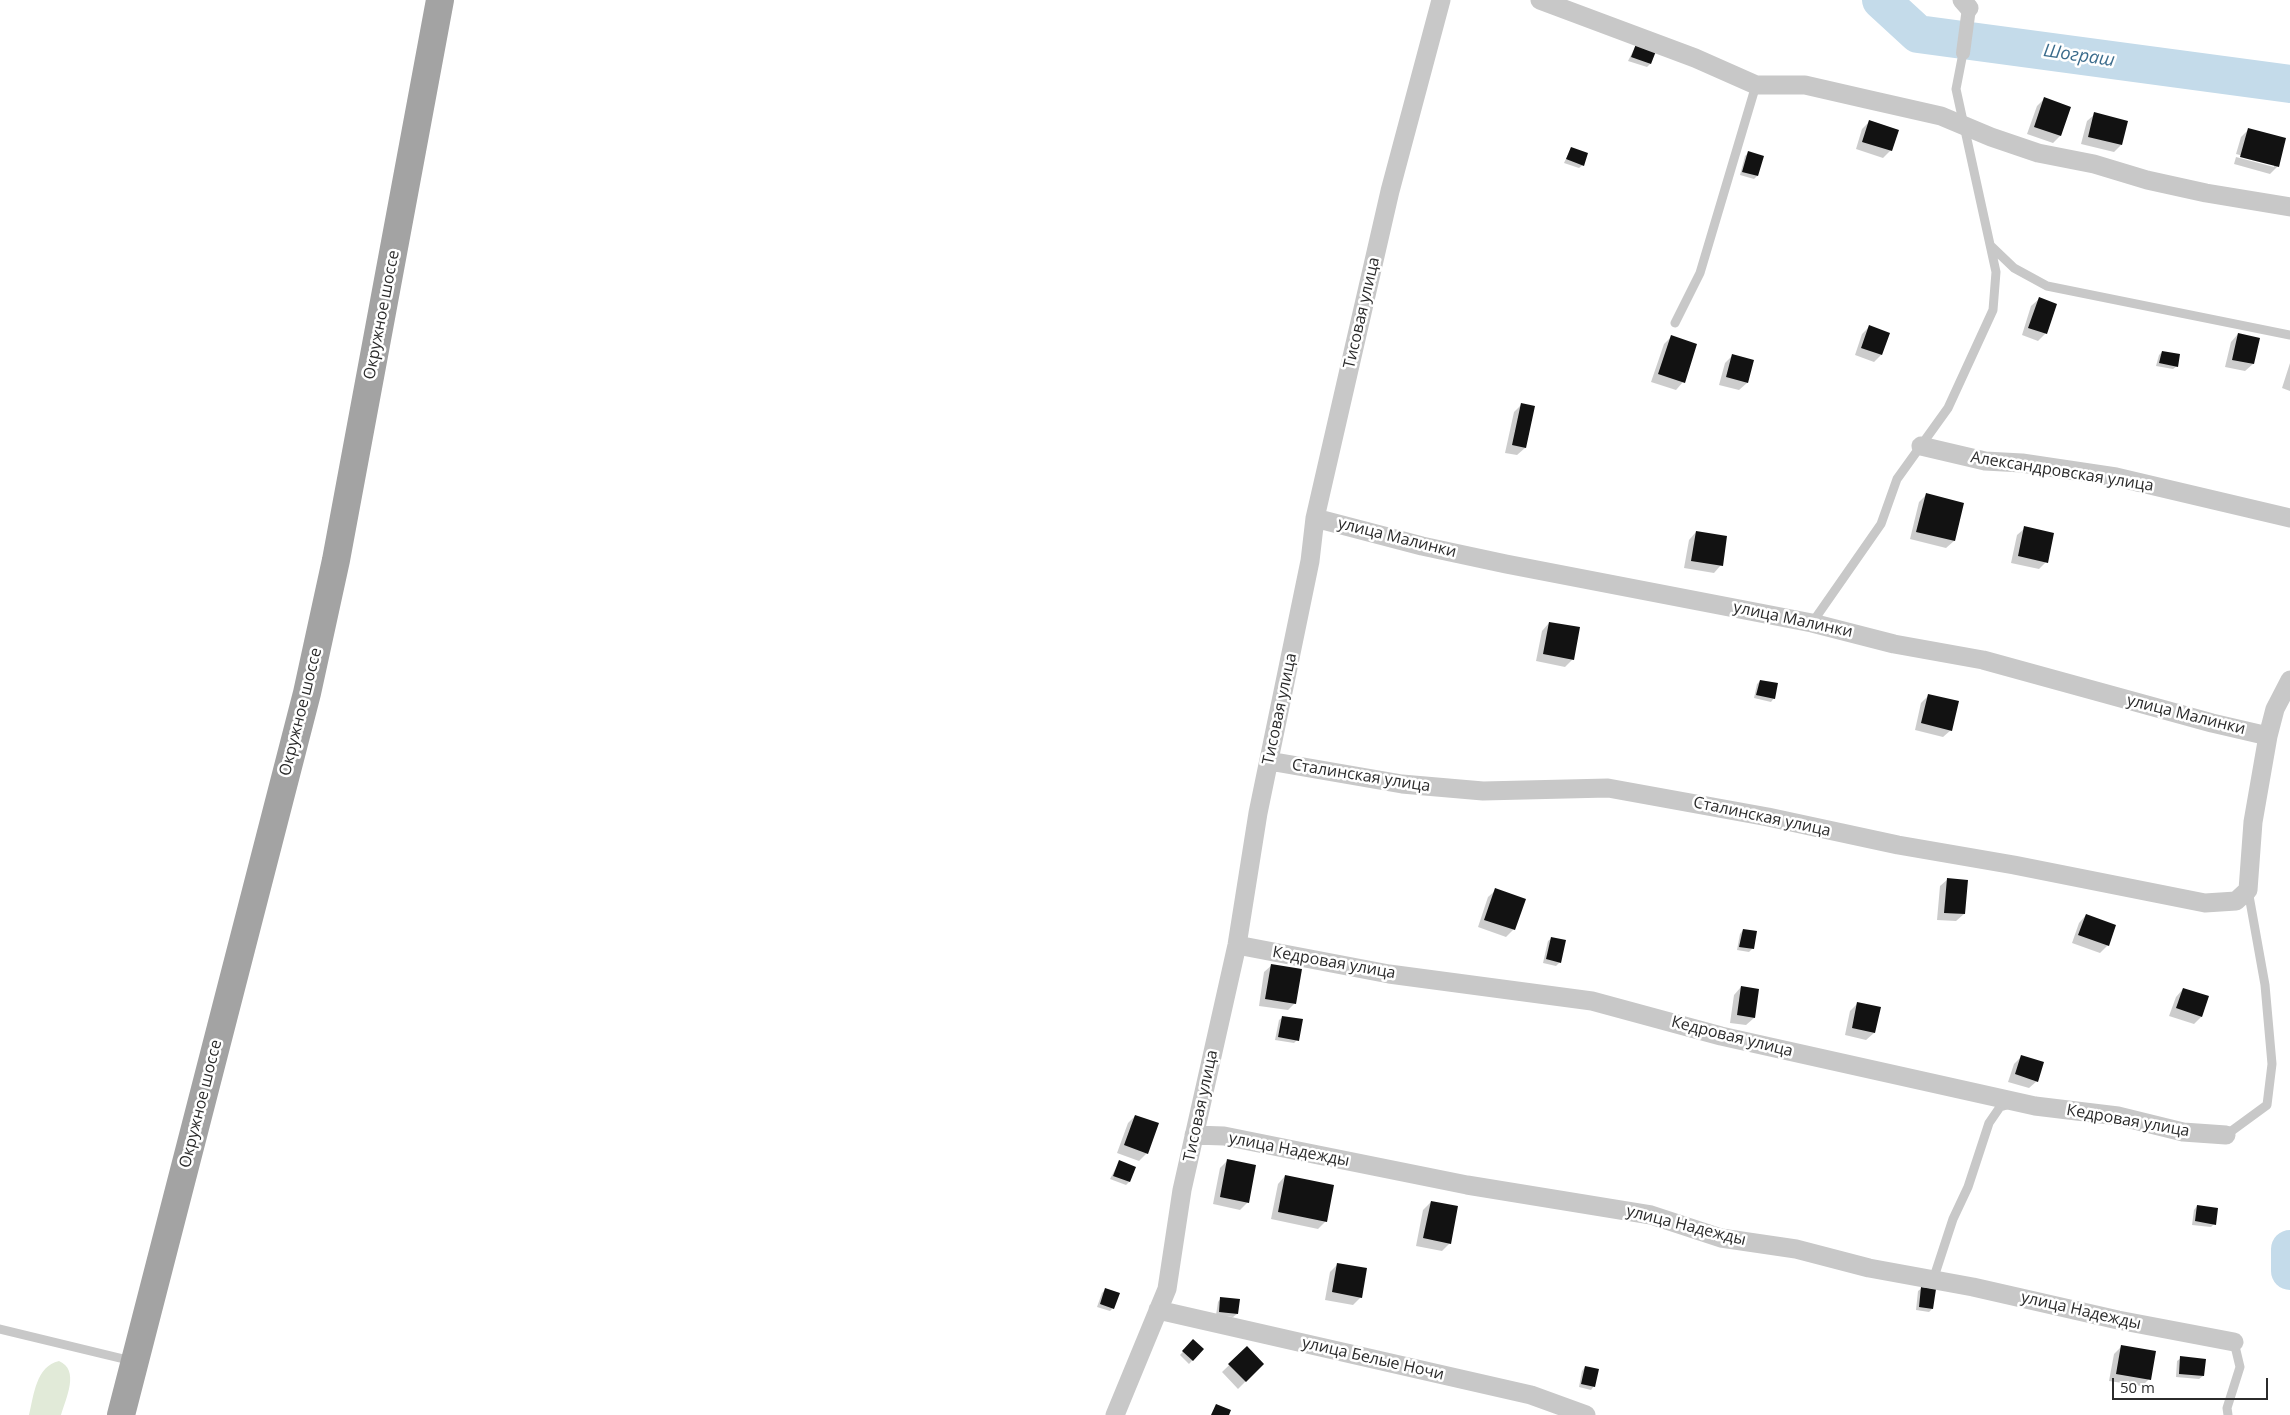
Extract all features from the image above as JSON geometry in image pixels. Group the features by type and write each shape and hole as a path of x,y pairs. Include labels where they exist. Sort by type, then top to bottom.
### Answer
{"main road":[{"name":"Окружное шоссе","path":"121,1415 307,693 336,560 440,0"}],"street":[{"name":"Тисовая улица","path":"1115,1415 1167,1289 1182,1190 1237,945 1258,813 1310,561 1315,518 1390,191 1441,0"},
{"path":"1540,0 1695,58 1756,86 1805,85 1941,116 2038,153 2094,164 2147,180 2206,193 2290,207"},
{"path":"1963,54 1965,4"},
{"name":"Александровская улица","path":"1921,446 1985,461 2022,463 2116,477 2290,518"},
{"name":"улица Малинки","path":"1315,518 1422,546 1506,564 1812,623 1894,644 1983,660 2212,724 2268,736"},
{"path":"2248,890 2253,822 2268,736 2275,709 2290,680"},
{"name":"Сталинская улица","path":"1269,761 1402,784 1483,791 1608,788 1768,817 1898,845 2205,903 2236,901 2248,890"},
{"name":"Кедровая улица","path":"1237,945 1389,974 1592,1001 1721,1036 2035,1106 2118,1116 2183,1132 2226,1135"},
{"name":"улица Надежды","path":"1194,1135 1224,1136 1467,1185 1651,1215 1721,1238 1796,1249 1869,1268 2234,1342"},
{"name":"улица Белые Ночи","path":"1158,1310 1532,1395 1586,1415"}],"lane":[{"path":"1812,623 1881,524 1897,479 1948,408 1993,310 1996,272 1956,89 1963,54"},
{"path":"1675,323 1700,273 1756,86"},
{"path":"1991,246 2014,268 2047,286 2290,335"},
{"path":"2226,1135 2267,1105 2272,1064 2265,985 2248,890"},
{"path":"1933,1280 1953,1219 1968,1187 1989,1123 2000,1107 2020,1102"},
{"path":"0,1329 134,1362"},
{"path":"2228,1415 2228,1408 2240,1367 2234,1342"}],"green space":[{"path":"59,1361 69,1371 70,1378 70,1385 61,1415 29,1415 37,1382 45,1369"}],"building":[{"path":"1636,44 1656,51 1651,64 1631,57"},
{"path":"2044,97 2071,107 2061,136 2034,127"},
{"path":"2094,112 2128,121 2122,145 2088,137"},
{"path":"1869,120 1899,130 1892,151 1862,142"},
{"path":"2248,128 2286,138 2279,167 2240,157"},
{"path":"1571,147 1588,153 1584,166 1566,159"},
{"path":"1748,151 1764,156 1758,176 1742,172"},
{"path":"2039,297 2057,304 2047,334 2028,328"},
{"path":"1869,325 1890,333 1882,355 1861,348"},
{"path":"2238,333 2260,338 2254,364 2232,360"},
{"path":"1671,335 1697,344 1685,383 1658,374"},
{"path":"2162,351 2180,354 2178,367 2159,363"},
{"path":"1732,354 1754,360 1748,383 1726,377"},
{"path":"1521,403 1535,406 1526,448 1512,445"},
{"path":"1926,493 1964,503 1955,541 1916,532"},
{"path":"2024,526 2054,533 2048,563 2018,556"},
{"path":"1696,531 1727,536 1723,566 1691,561"},
{"path":"1549,622 1580,627 1574,660 1543,654"},
{"path":"1760,680 1778,683 1775,699 1756,695"},
{"path":"1928,694 1959,701 1952,731 1921,723"},
{"path":"1947,878 1968,880 1965,914 1944,913"},
{"path":"1495,888 1526,899 1515,930 1484,920"},
{"path":"2086,914 2116,925 2109,946 2078,935"},
{"path":"1743,929 1757,931 1754,949 1739,947"},
{"path":"1551,937 1566,940 1561,963 1546,959"},
{"path":"1271,964 1302,969 1296,1004 1265,999"},
{"path":"1741,986 1759,989 1755,1018 1737,1015"},
{"path":"2183,988 2209,996 2202,1017 2176,1008"},
{"path":"1857,1002 1881,1007 1875,1033 1852,1028"},
{"path":"1282,1016 1303,1019 1299,1041 1278,1037"},
{"path":"2021,1055 2044,1062 2038,1082 2015,1074"},
{"path":"1135,1115 1159,1123 1148,1154 1124,1145"},
{"path":"1227,1159 1256,1165 1249,1203 1220,1197"},
{"path":"1119,1160 1136,1167 1130,1182 1113,1176"},
{"path":"1285,1175 1334,1185 1327,1222 1278,1212"},
{"path":"1431,1201 1458,1206 1451,1244 1423,1238"},
{"path":"2197,1205 2218,1208 2216,1225 2195,1221"},
{"path":"1337,1263 1367,1268 1362,1298 1332,1292"},
{"path":"1921,1287 1936,1289 1933,1309 1919,1307"},
{"path":"1105,1288 1120,1293 1114,1309 1100,1304"},
{"path":"1220,1297 1240,1299 1238,1314 1219,1312"},
{"path":"1193,1339 1204,1349 1193,1361 1182,1351"},
{"path":"2121,1345 2156,1351 2151,1380 2116,1374"},
{"path":"1247,1346 1264,1364 1246,1382 1228,1364"},
{"path":"2180,1356 2206,1359 2204,1376 2179,1374"},
{"path":"1585,1366 1599,1369 1595,1387 1581,1384"},
{"path":"1216,1404 1231,1410 1229,1415 1211,1415"}],"waterway":[{"name":"Шограш","path":"1881,0 1918,34 2290,84"},
{"name":"Шограш","path":"2290,1249 2290,1271"}]}
